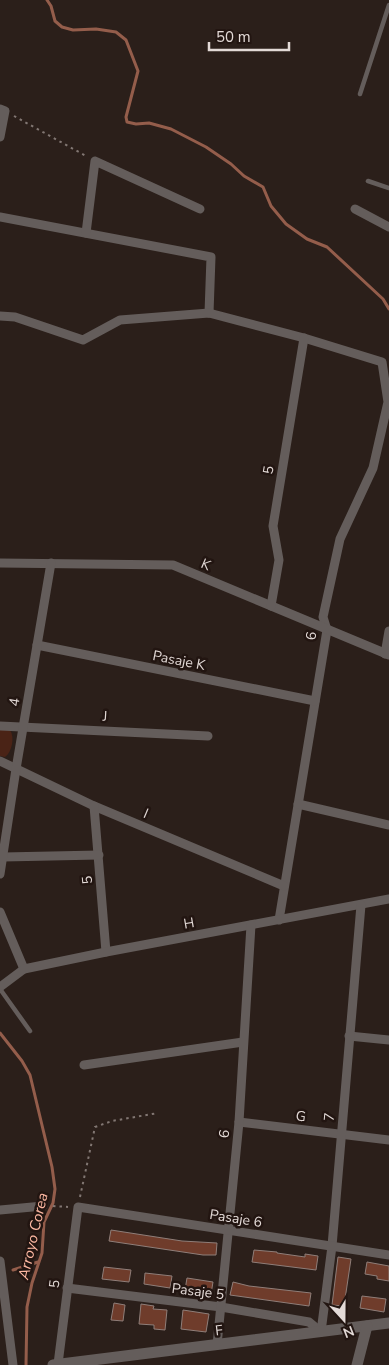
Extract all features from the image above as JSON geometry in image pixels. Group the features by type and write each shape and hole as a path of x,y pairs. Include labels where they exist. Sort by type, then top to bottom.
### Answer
{"street":[{"path":"0,137 2,110"},
{"path":"86,233 95,161 200,209"},
{"path":"355,209 389,227"},
{"path":"0,216 211,257 209,313"},
{"path":"0,316 15,317 83,340 120,320 209,313 304,338"},
{"name":"6","path":"279,920 327,630 323,616 340,539 373,468 388,402 382,362 304,338"},
{"name":"5","path":"271,606 279,560 273,526 304,338"},
{"name":"K","path":"0,563 173,565 387,654"},
{"name":"4","path":"0,874 51,563"},
{"path":"387,654 389,631"},
{"name":"Pasaje K","path":"37,645 315,701"},
{"name":"J","path":"0,726 208,736"},
{"name":"I","path":"0,760 94,806 284,886"},
{"path":"298,804 389,825"},
{"name":"5","path":"94,806 106,952"},
{"path":"3,857 98,855"},
{"name":"H","path":"0,988 24,969 389,899"},
{"name":"7","path":"321,1332 332,1246 361,905"},
{"path":"0,912 24,969"},
{"name":"6","path":"217,1345 239,1122 251,925"},
{"path":"349,1036 389,1040"},
{"path":"84,1064 243,1042"},
{"name":"G","path":"239,1122 389,1140"},
{"path":"0,1210 43,1206"},
{"name":"5","path":"56,1365 78,1207"},
{"name":"Pasaje 6","path":"78,1207 389,1255"},
{"path":"0,1261 13,1365"},
{"name":"Pasaje 5","path":"67,1288 221,1307 309,1322 321,1332"},
{"name":"F","path":"56,1365 389,1323"},
{"path":"357,1365 367,1326"}],"lane":[{"path":"360,94 389,5"},
{"path":"368,181 389,188"},
{"path":"0,988 30,1031"}],"path":[{"path":"2,110 95,161"},
{"path":"43,1206 78,1207 95,1127 112,1121 158,1113"}],"shaded area":[{"path":"0,730 10,730 12,733 11,748 5,757 0,756"}],"building":[{"path":"111,1230 182,1241 217,1243 216,1255 203,1255 109,1241"},
{"path":"254,1250 305,1257 305,1254 318,1256 316,1270 252,1262"},
{"path":"338,1257 351,1259 344,1306 332,1305"},
{"path":"367,1262 389,1266 389,1281 365,1274"},
{"path":"104,1267 131,1270 129,1282 102,1279"},
{"path":"145,1273 172,1276 170,1288 144,1284"},
{"path":"187,1278 213,1282 211,1294 185,1290"},
{"path":"233,1282 249,1286 311,1293 309,1306 230,1295"},
{"path":"362,1296 386,1299 384,1312 360,1308"},
{"path":"114,1303 125,1305 123,1321 111,1320"},
{"path":"141,1304 154,1306 153,1309 167,1310 165,1330 154,1329 154,1325 139,1324"},
{"path":"183,1310 209,1314 206,1332 181,1329"}],"waterway":[{"path":"47,0 51,6 55,21 62,27 73,30 96,29 116,32 126,40 138,71 126,117 127,122 136,124 149,123 171,129 206,147 231,164 244,176 263,187 271,206 286,224 307,239 327,247 383,299 389,309"},
{"name":"Arroyo Corea","path":"0,1033 22,1061 30,1075 52,1167 55,1189 53,1203 44,1222 42,1253 32,1283 27,1307 26,1365"},
{"path":"13,1270 38,1262"}]}
